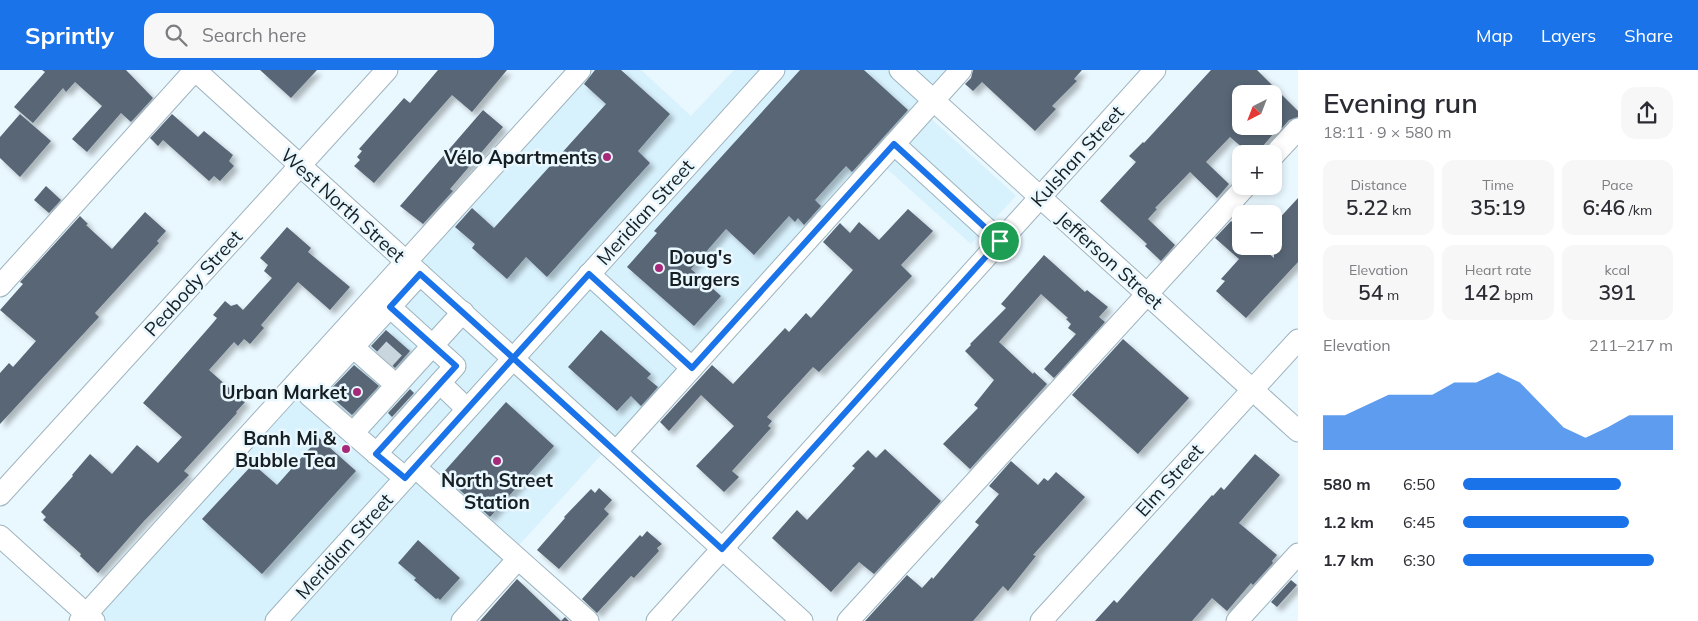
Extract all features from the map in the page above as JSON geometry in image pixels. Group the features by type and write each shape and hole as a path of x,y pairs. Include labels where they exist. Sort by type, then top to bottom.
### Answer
{"street":[{"name":"West North Street","path":"195,70 802,621"},
{"path":"0,286 195,70"},
{"name":"Peabody Street","path":"0,495 387,70"},
{"path":"0,536 87,619 413,268 580,70"},
{"name":"Meridian Street","path":"276,621 774,70"},
{"name":"Jefferson Street","path":"900,70 1298,430"},
{"path":"616,452 961,70"},
{"name":"Kulshan Street","path":"657,621 1155,70"},
{"path":"1282,146 1298,129"},
{"path":"894,144 1000,241"},
{"path":"848,621 1238,195"},
{"path":"413,268 390,307 309,395 376,454 410,472 518,559 588,621"},
{"path":"589,274 692,368"},
{"path":"376,454 456,366 432,345 406,335 390,307"},
{"path":"353,433 463,312"},
{"name":"Elm Street","path":"1041,621 1298,340"},
{"path":"353,347 379,366 396,385"},
{"path":"440,384 467,409"},
{"path":"1236,621 1298,554"},
{"path":"462,621 518,559"}],"shaded area":[{"path":"583,70 641,70 691,116 734,70 950,70 917,106 1016,196 971,244 886,168 859,167 450,621 87,621"}],"building":[{"path":"42,70 126,70 153,98 131,122 121,113 87,152 72,139 102,106 75,82 66,92 63,88 33,123 14,107 45,72"},
{"path":"260,70 317,70 291,98"},
{"path":"438,70 507,70 472,112 452,95 374,183 354,166 360,160 357,157 362,151 359,149 404,98 410,103"},
{"path":"595,70 621,70 670,114 638,151 650,163 547,277 526,257 507,279 472,248 475,244 455,227 472,208 494,228 606,104 584,84"},
{"path":"800,70 864,70 908,110 852,172 846,166 815,200 821,206 804,225 798,218 795,222 789,216 754,255 726,229 691,269 721,296 694,326 627,267 657,233 654,231"},
{"path":"973,70 1082,70 1074,79 1077,81 1052,106 1056,109 1035,131 982,82 973,91 965,84 971,78"},
{"path":"1211,70 1257,70 1272,85 1232,85 1232,135 1272,135 1264,145 1239,145 1230,137 1206,162 1229,184 1217,198 1190,172 1155,208 1157,209 1148,219 1175,245 1161,261 1145,246 1147,244 1100,201 1136,162 1129,156"},
{"path":"1282,95 1298,111 1298,117 1289,120 1282,128"},
{"path":"483,110 503,127 450,189 453,191 423,224 400,206"},
{"path":"20,114 51,141 20,177 0,158 0,137"},
{"path":"172,114 198,137 204,131 233,155 229,161 234,166 220,181 214,176 209,181 163,140 158,146 150,138"},
{"path":"46,186 61,200 49,213 34,200"},
{"path":"1298,198 1298,262 1246,318 1216,291 1225,281 1221,279 1239,259 1234,255 1270,255 1274,258 1274,255 1282,255 1282,215"},
{"path":"908,209 933,231 901,265 912,276 819,372 813,367 767,417 772,421 768,426 771,428 732,471 739,477 724,492 696,466 734,426 701,395 669,431 660,422 712,365 733,384 785,328 789,332 806,313 811,318 853,270 823,242 840,223 850,233 859,222 879,240"},
{"path":"145,212 166,231 157,241 159,243 95,313 99,317 0,424 0,373 9,363 13,367 36,341 0,310 23,284 20,282 80,216 88,224 86,225 112,249"},
{"path":"1232,222 1232,253 1215,238"},
{"path":"287,227 311,248 308,252 350,287 330,310 298,282 261,325 264,328 250,344 244,339 238,346 234,342 209,370 245,402 184,471 189,475 144,521 98,573 80,556 81,554 43,520 46,517 41,512 90,454 112,474 137,445 158,463 182,437 143,403 217,318 213,315 225,301 231,306 237,304 243,310 272,278 264,271 268,265 260,258"},
{"path":"1044,255 1085,292 1087,290 1108,307 1099,317 1105,322 1054,378 1044,369 1076,334 1068,328 1071,324 1066,319 1068,318 1041,294 999,342 1033,374 1034,372 1047,384 970,469 943,444 978,408 974,405 994,380 965,351 1006,308 1001,304"},
{"path":"386,330 410,351 395,368 371,346"},
{"path":"601,330 651,374 647,378 658,387 641,406 631,396 617,411 568,367"},
{"path":"1123,339 1189,398 1138,454 1072,395"},
{"path":"354,365 379,386 352,415 327,393"},
{"path":"410,389 414,393 392,417 388,413"},
{"name":"North Street Station","path":"506,402 554,446 490,517 442,474"},
{"path":"319,438 356,471 262,574 202,519 253,464 277,485"},
{"path":"885,449 941,501 874,574 859,562 831,592 772,538 797,510 807,520 855,468 852,466 868,450 876,458"},
{"path":"1255,454 1280,475 1239,523 1277,555 1272,561 1273,563 1253,585 1251,583 1227,611 1212,598 1192,621 1095,621 1114,600 1117,603 1212,495 1221,487 1224,490"},
{"path":"1011,461 1038,485 1044,478 1048,481 1056,472 1085,497 1033,555 1036,556 1008,591 1003,586 973,621 865,621 907,575 922,588 932,577 933,579 979,525 975,522 999,494 989,486"},
{"path":"599,488 612,500 604,509 609,514 559,569 537,550 564,517 591,489 595,493"},
{"path":"647,531 662,544 657,548 659,551 634,578 631,576 597,613 582,599 640,535 642,537"},
{"path":"418,540 460,578 440,600 436,599 414,580 416,578 398,563"},
{"path":"517,579 561,621 480,621"},
{"path":"1291,580 1297,585 1277,607 1271,602"},
{"path":"565,617 569,621 561,621"}],"tunnel":[{"path":"380,364 400,342"}],"place":[{"name":"Vélo Apartments","path":"607,157"},
{"name":"Doug's Burgers","path":"659,268"},
{"name":"Urban Market","path":"357,392"},
{"name":"Banh Mi & Bubble Tea","path":"346,449"},
{"name":"North Street Station","path":"497,461"}],"route":[{"path":"1000,241 722,549 616,452 513,359 481,330 463,312 420,274 390,307 456,366 376,454 405,478 513,359 589,274 692,368 894,144 1000,241"}]}
